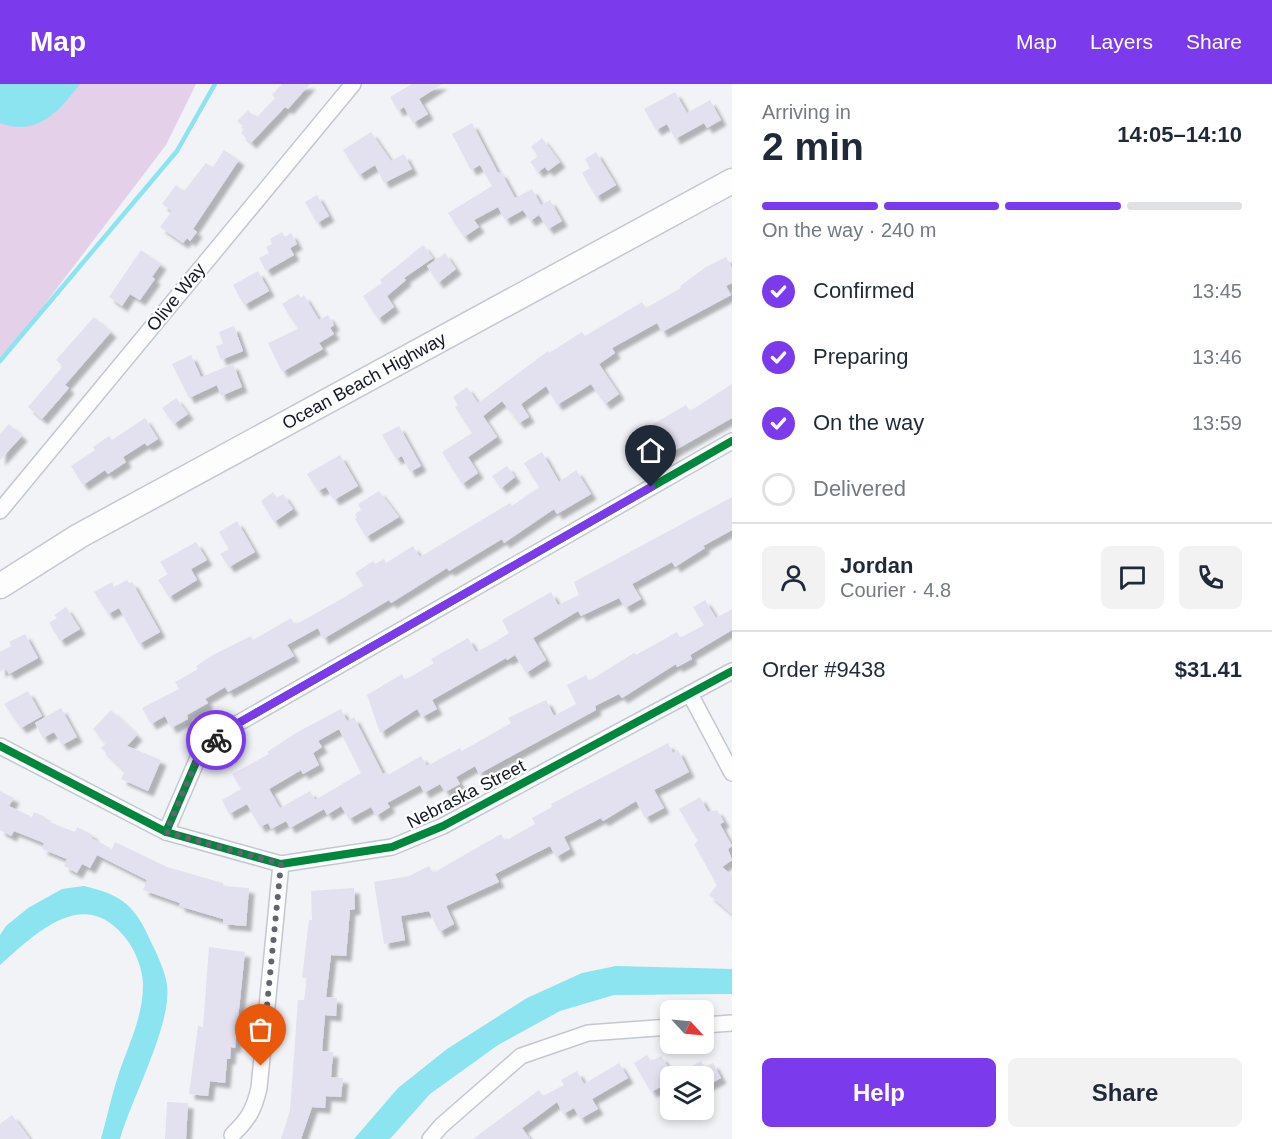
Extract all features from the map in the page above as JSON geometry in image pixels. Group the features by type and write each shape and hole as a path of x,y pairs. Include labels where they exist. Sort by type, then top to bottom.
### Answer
{"main road":[{"name":"Ocean Beach Highway","path":"1,581 79,536 732,181"}],"street":[{"name":"Olive Way","path":"0,511 353,84"},
{"path":"166,832 200,753 228,729 732,441"},
{"name":"Nebraska Street","path":"0,746 166,832 281,864 392,847 443,826 732,671"},
{"path":"690,694 732,773"},
{"path":"232,1135 249,1120 255,1107 259,1088 281,864"},
{"path":"714,1024 732,1023"},
{"path":"430,1139 441,1126 521,1056 588,1033 660,1028"}],"shaded area":[{"path":"0,84 196,84 166,145 0,363"}],"water":[{"path":"0,84 80,84 55,112 46,119 26,127 0,123"},
{"path":"84,886 108,893 126,903 133,910 156,952 167,985 167,1001 157,1040 120,1139 101,1139 116,1081 141,1008 143,978 140,965 127,940 107,921 91,915 75,915 59,920 43,929 0,965 0,935 6,926 28,908 62,889"},
{"path":"616,966 732,969 732,994 614,995 560,1011 498,1045 430,1094 390,1139 354,1139 398,1088 447,1049 527,998 582,973"}],"building":[{"path":"282,84 310,84 288,109 285,107 251,143 241,133 245,128 237,121 248,110 256,118 275,98 272,95"},
{"path":"412,84 442,84 419,99 428,114 413,123 404,107 398,111 390,97"},
{"path":"675,92 687,113 710,100 721,120 707,128 704,123 675,139 667,124 656,130 644,109"},
{"path":"472,123 498,173 501,172 515,198 532,189 541,205 550,200 562,221 548,229 539,215 530,221 523,210 505,220 498,207 474,220 479,227 464,237 448,213 492,186 480,165 471,170 452,134"},
{"path":"371,132 391,161 404,154 412,169 384,183 375,165 359,175 343,150"},
{"path":"542,138 560,162 548,171 545,167 538,172 530,162 538,156 531,147"},
{"path":"224,150 239,160 193,229 197,232 190,241 187,238 183,243 160,227 172,211 162,204 176,185 184,191 206,163 213,167"},
{"path":"596,152 616,185 596,197 582,173 590,168 585,159"},
{"path":"317,195 329,216 317,223 305,202"},
{"path":"282,232 285,237 291,233 297,244 290,248 294,255 266,271 259,258 269,253 266,247 272,244 270,239"},
{"path":"423,245 433,258 404,278 406,280 387,296 394,307 378,319 363,296 382,283 380,280"},
{"path":"141,250 161,264 152,277 155,279 140,300 130,294 122,306 109,297"},
{"path":"445,253 456,269 438,283 427,266"},
{"path":"726,257 732,268 732,283 726,286 731,295 662,332 657,323 612,348 615,353 599,364 619,394 605,404 591,384 557,405 546,386 521,404 529,417 519,423 502,401 483,416 497,437 468,457 478,473 462,484 442,452 472,433 455,407 458,405 453,397 467,387 478,403 548,351 549,353 582,332 585,336 642,302 646,308 681,288 680,286 706,267"},
{"path":"258,271 269,291 244,305 233,285"},
{"path":"298,294 301,298 304,295 319,320 328,315 334,325 330,328 334,334 319,343 323,349 282,372 268,343 298,329 282,304"},
{"path":"94,317 111,332 65,385 69,388 42,419 28,407 63,366 56,360"},
{"path":"234,326 243,351 221,360 216,346 223,344 219,332"},
{"path":"191,355 201,377 233,364 242,387 221,396 217,385 189,398 172,364"},
{"path":"732,384 732,418 658,460 641,431 686,405 690,411"},
{"path":"176,398 188,414 174,424 162,408"},
{"path":"145,418 158,439 147,446 145,443 123,457 126,462 108,474 105,470 83,485 71,466 95,450 93,447 109,436 112,440"},
{"path":"9,424 22,436 0,460 0,434"},
{"path":"399,426 421,466 410,472 402,456 396,459 382,435"},
{"path":"542,452 559,482 576,470 591,494 557,514 554,509 504,543 502,539 449,571 447,568 391,603 389,600 323,639 318,628 287,645 294,656 228,692 225,687 205,699 208,703 187,715 188,719 171,728 165,716 151,724 142,708 179,689 175,682 198,669 196,666 213,655 251,636 253,640 291,618 295,625 343,598 364,585 355,573 373,561 375,564 384,559 386,563 413,546 420,557 510,503 512,506 539,487 524,463"},
{"path":"340,455 358,486 334,500 326,487 318,491 307,474"},
{"path":"507,466 515,477 501,488 492,476"},
{"path":"379,491 399,517 366,537 355,519 357,518 355,514 361,510 358,504"},
{"path":"273,492 277,498 283,494 293,509 274,522 261,501"},
{"path":"732,497 732,530 703,546 705,548 675,567 672,562 632,584 641,599 625,608 619,598 581,616 578,611 533,638 546,660 526,673 515,655 507,660 506,658 432,700 437,709 422,717 417,709 380,733 367,695 402,674 405,680 434,663 431,659 468,638 476,652 490,645 509,633 502,620 551,592 558,605 579,595 574,582"},
{"path":"237,521 255,552 229,567 220,554 229,549 219,532"},
{"path":"196,542 207,560 191,569 197,580 169,597 158,580 168,574 160,562"},
{"path":"127,580 129,583 132,582 160,632 139,644 119,608 108,614 94,592 112,582 114,587"},
{"path":"705,600 716,618 732,609 732,630 690,655 692,659 677,667 676,664 622,698 619,694 595,706 596,710 479,774 475,766 456,777 460,784 445,792 440,784 424,793 420,785 387,803 390,807 376,816 371,807 349,819 341,806 327,815 324,809 290,828 286,821 271,829 268,823 260,827 247,804 229,814 222,800 241,789 232,774 269,754 267,752 296,733 341,709 347,721 354,717 383,774 387,772 388,775 421,756 427,766 460,748 462,751 511,723 508,718 546,700 554,716 576,704 567,685 586,675 589,681 634,653 636,655 677,632 680,638 704,625 693,607","holes":["339,729 361,773 315,800 310,791 280,808 269,789 301,770 303,774 319,765 313,753 322,747 318,741"]},
{"path":"66,607 80,629 60,641 49,623 57,618 54,615"},
{"path":"25,634 38,658 9,674 5,668 0,672 0,652 11,646 9,642"},
{"path":"28,691 42,716 21,728 4,704"},
{"path":"61,708 77,737 62,745 54,732 43,738 35,723"},
{"path":"111,710 137,735 127,746 161,760 148,791 121,779 125,771 101,748 106,743 93,729"},
{"path":"668,743 673,753 678,750 689,772 654,790 664,808 645,818 636,801 603,821 601,818 564,837 570,849 556,857 550,846 495,874 499,882 446,906 454,924 439,932 429,911 401,916 405,940 384,944 374,882 409,876 429,866 433,873 501,834 505,841 535,824 532,818 552,807 551,804"},
{"path":"0,791 14,798 9,806 32,817 34,812 45,817 44,820 75,832 77,827 93,835 91,838 112,849 115,842 167,867 223,883 223,886 249,888 246,926 223,924 223,919 179,906 180,903 143,890 147,880 97,855 90,868 82,864 77,873 64,866 67,859 42,849 44,843 14,831 11,836 0,830"},
{"path":"700,797 708,812 717,810 724,822 720,824 732,846 728,849 732,860 722,867 732,875 732,914 709,895 717,885 694,844 698,841 679,809"},
{"path":"354,888 355,909 350,910 346,956 331,955 326,997 337,998 336,1016 325,1015 322,1051 333,1052 331,1077 343,1078 341,1097 326,1096 325,1108 312,1107 301,1139 281,1139 290,1111 298,1000 304,1000 307,978 302,978 309,920 312,920 311,891"},
{"path":"209,947 245,952 235,1048 231,1047 230,1059 227,1059 225,1083 210,1081 208,1096 189,1094 198,1026 203,1027"},
{"path":"647,1055 651,1061 661,1056 667,1066 660,1066 660,1087 651,1092 634,1063"},
{"path":"701,1061 704,1066 692,1066"},
{"path":"619,1063 628,1078 592,1099 598,1109 580,1119 574,1108 563,1114 557,1102 522,1128 530,1139 473,1139 539,1090 543,1096 564,1085 561,1080 577,1071 584,1084"},
{"path":"713,1063 721,1078 714,1082 714,1066 707,1066"},
{"path":"167,1102 188,1103 186,1139 165,1139"},
{"path":"12,1115 30,1139 0,1139 0,1124"}],"waterway":[{"path":"0,361 177,151 215,84"}],"cycle path":[{"path":"166,832 200,753 228,729 732,441"},
{"path":"0,746 166,832 281,864 392,847 443,826 732,671"}],"way so far":[{"path":"216,740 200,753 166,832 281,864 261,1066"}],"route":[{"path":"216,740 228,729 651,487"}]}
